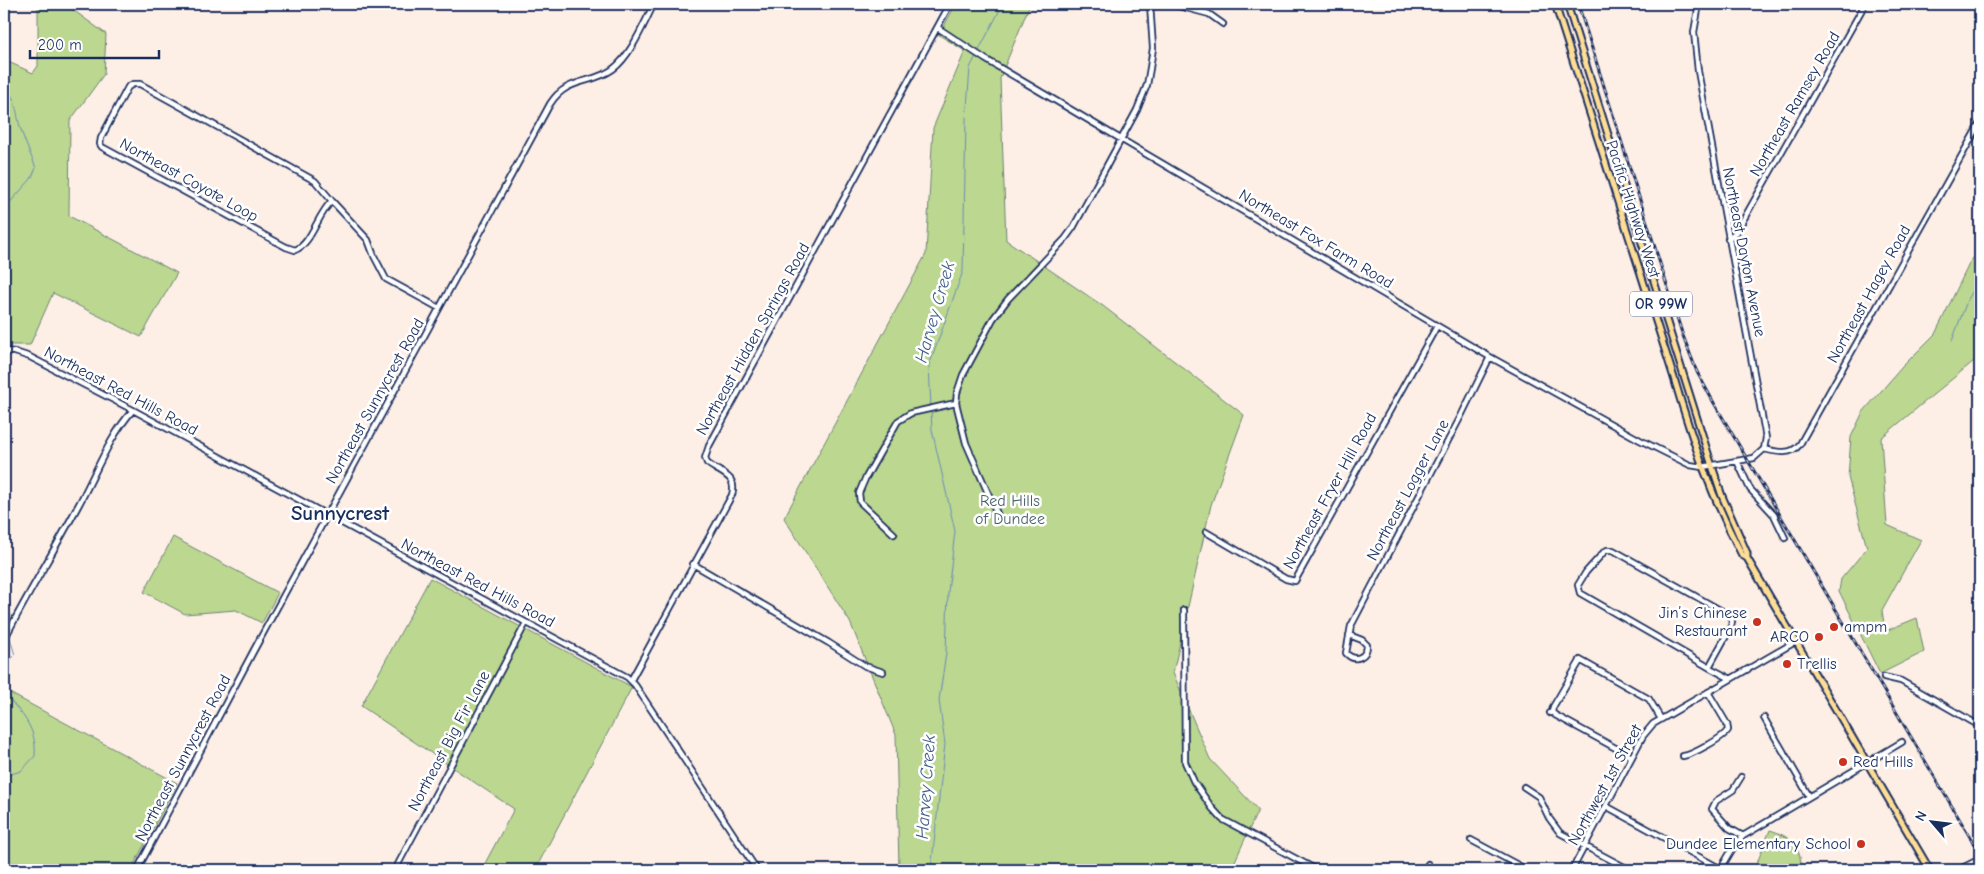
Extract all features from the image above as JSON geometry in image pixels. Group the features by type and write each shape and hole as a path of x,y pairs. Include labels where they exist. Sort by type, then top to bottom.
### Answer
{"main road":[{"name":"Pacific Highway West","path":"1555,4 1702,467 1725,523 1742,555 1747,558"},
{"name":"Pacific Highway West","path":"1567,4 1722,496 1747,553 1747,558 1795,642"},
{"name":"OR 99W","path":"1795,642 1930,870"}],"street":[{"name":"Northeast Sunnycrest Road","path":"137,870 554,98 565,88 604,74 618,64 630,48 654,4"},
{"path":"938,28 950,4"},
{"path":"999,518 970,455 956,403 957,393 963,374 990,324 1008,299 1065,239 1073,228 1137,110 1148,82 1153,48 1150,4"},
{"path":"1171,4 1209,14 1223,24"},
{"name":"Northeast Dayton Avenue","path":"1699,4 1694,32 1697,61 1764,431 1764,449"},
{"name":"Northeast Ramsey Road","path":"1728,239 1737,231 1865,4"},
{"name":"Northeast Fox Farm Road","path":"938,28 1120,139 1490,357 1640,440 1690,465 1712,466"},
{"name":"Northeast Hidden Springs Road","path":"631,680 734,490 734,484 728,476 706,463 707,449 938,28"},
{"name":"Northeast Coyote Loop","path":"332,201 323,209 303,245 298,249 291,250 105,149 100,142 128,87 140,84 310,177 328,194 332,201 368,240 376,261 386,279 439,308"},
{"name":"Northeast Hagey Road","path":"1764,449 1790,452 1800,444 1980,123"},
{"name":"Northeast Fryer Hill Road","path":"1206,532 1286,579 1295,581 1436,326"},
{"name":"Northeast Red Hills Road","path":"4,351 30,357 133,410 631,680 757,870"},
{"name":"Northeast Logger Lane","path":"1349,635 1362,640 1367,645 1365,653 1358,658 1352,658 1346,653 1349,635 1356,614 1461,416 1490,357"},
{"path":"894,534 860,502 859,495 870,469 898,421 912,413 956,403"},
{"path":"4,640 27,595 64,534 115,435 133,410"},
{"path":"1712,466 1754,458 1764,449"},
{"path":"1737,461 1750,489 1774,515 1785,538"},
{"path":"1709,667 1731,627 1732,621 1729,616 1614,550 1607,550 1581,579 1578,585 1580,593 1709,667 1731,679"},
{"path":"694,564 865,666 883,672"},
{"path":"1184,610 1186,699 1184,753 1189,773 1212,808 1222,819 1317,870"},
{"name":"Northeast Big Fir Lane","path":"395,870 526,623"},
{"name":"Northwest 1st Street","path":"1572,870 1648,729 1661,719 1795,642"},
{"path":"1632,758 1551,712 1580,661 1646,697 1653,704 1661,719"},
{"path":"1884,677 1901,681 1980,726"},
{"path":"1683,756 1691,754 1716,740 1728,730 1727,724 1708,692"},
{"path":"1764,718 1809,796"},
{"path":"1606,806 1720,870 1733,848 1744,836 1902,742"},
{"path":"1741,777 1733,790 1716,801 1712,809 1730,828 1744,836"},
{"path":"1524,787 1539,797 1549,818 1560,833 1630,870"},
{"path":"1471,840 1527,870"},
{"path":"1958,870 1980,860"},
{"path":"1968,870 1980,860"},
{"path":"1425,870 1428,864"}],"green space":[{"path":"48,4 65,4 106,34 104,74 70,121 69,216 177,273 141,337 53,293 30,345 4,345 4,60 33,73 38,66 38,7"},
{"name":"Red Hills of Dundee","path":"956,4 1030,4 1000,78 1006,240 1103,306 1244,415 1211,505 1173,673 1210,759 1258,810 1231,870 899,870 896,735 850,622 784,518 926,254 933,128 965,51 939,35"},
{"path":"1980,249 1980,356 1881,438 1887,525 1921,540 1882,610 1885,631 1917,618 1924,652 1880,674 1839,591 1841,579 1867,548 1848,477 1851,437 1863,412 1902,367 1935,334 1970,262"},
{"path":"173,537 278,593 262,623 236,610 185,614 144,592"},
{"path":"430,578 632,687 535,870 490,870 483,867 514,809 361,706"},
{"path":"4,690 177,783 131,870 4,870"},
{"path":"1770,830 1784,836 1794,844 1800,855 1801,870 1767,870 1759,867 1757,863"}],"waterway":[{"name":"Harvey Creek","path":"978,52 1003,4"},
{"name":"Harvey Creek","path":"931,407 929,366 963,271 966,120 970,68 976,56"},
{"path":"4,86 9,91 14,102 21,130 36,168 31,179 4,209"},
{"path":"1952,341 1967,301 1980,279"},
{"name":"Harvey Creek","path":"931,411 932,430 955,531 948,592 946,653 939,700 945,744 931,870"},
{"path":"4,507 7,516 4,526"},
{"path":"4,620 7,629"},
{"path":"4,669 5,665 15,655 9,635"},
{"path":"4,694 27,722 34,737 35,746 35,756 21,771 4,776"}],"railway":[{"path":"1578,4 1682,333 1697,372 1980,854"}],"place":[{"name":"Jin’s Chinese Restaurant","path":"1757,622"},
{"name":"ampm","path":"1834,627"},
{"name":"ARCO","path":"1819,637"},
{"name":"Trellis","path":"1787,664"},
{"name":"Red Hills","path":"1843,762"},
{"name":"Dundee Elementary School","path":"1861,844"}],"district":[{"name":"Sunnycrest","path":"340,513"}]}
